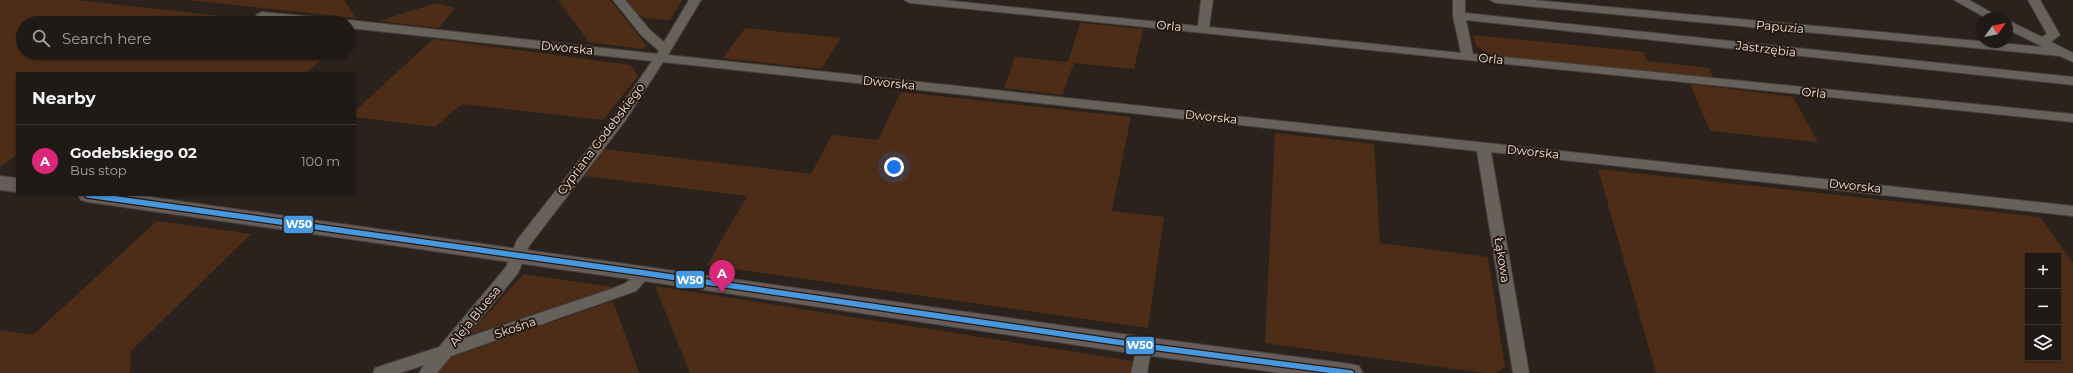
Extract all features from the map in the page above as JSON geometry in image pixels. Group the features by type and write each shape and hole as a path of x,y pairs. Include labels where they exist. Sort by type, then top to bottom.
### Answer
{"main road":[{"path":"0,183 16,185"},
{"path":"95,196 644,273 1144,346 1351,373"}],"street":[{"path":"619,0 662,54"},
{"name":"Cypriana Godebskiego","path":"517,255 522,244 620,118 695,0"},
{"name":"Orla","path":"910,0 1468,56 1804,92 2073,118"},
{"path":"1036,13 1040,0"},
{"path":"1203,29 1207,0"},
{"path":"1459,0 1459,16 1468,56"},
{"name":"Papuzia","path":"1496,0 2068,56"},
{"path":"1960,0 1983,12"},
{"path":"2034,0 2054,36 2042,42"},
{"path":"262,15 271,16"},
{"name":"Jastrzębia","path":"1459,16 1664,36 1775,50 2073,81"},
{"name":"Dworska","path":"356,25 662,54 2073,211"},
{"path":"2013,27 2068,56"},
{"name":"Łąkowa","path":"1483,146 1521,373"},
{"name":"Aleja Bluesa","path":"427,373 512,269 517,255"},
{"name":"Skośna","path":"381,373 619,292 631,287 644,273"},
{"path":"1139,373 1144,346"}],"shaded area":[{"path":"0,0 76,0 221,16 16,16 16,60 322,60 307,72 16,72 16,156 0,167"},
{"path":"188,0 344,0 355,16 337,16"},
{"path":"558,0 610,0 647,46 642,49 589,42"},
{"path":"624,0 682,0 670,20 655,19 639,15"},
{"path":"436,3 455,8 439,28 379,21"},
{"path":"1080,23 1143,29 1134,69 1074,63 1062,95 1004,88 1015,57 1068,62"},
{"path":"745,28 841,38 821,69 723,58"},
{"path":"1473,35 1644,52 1646,61 1709,68 1714,79 1493,56 1476,46"},
{"path":"433,39 631,65 638,76 603,120 462,104 435,127 356,117 356,110"},
{"path":"1690,84 1793,97 1818,142 1710,131"},
{"path":"901,92 1131,117 1112,211 1164,217 1148,328 707,265 747,196 584,176 604,149 811,174 832,135 878,140"},
{"path":"1275,133 1374,144 1380,243 1488,257 1505,367 1496,373 1485,373 1265,343"},
{"path":"1598,169 2040,217 2073,263 2073,373 1656,373"},
{"path":"157,221 251,234 131,351 130,373 0,373 0,330 33,335"},
{"path":"523,274 613,287 469,335"},
{"path":"655,286 1133,361 1131,373 690,373"},
{"path":"613,301 639,373 436,373 449,358"}],"transit line":[{"name":"W50","path":"95,196 644,273 1144,346 1351,373"}],"place":[{"name":"Godebskiego 02","path":"722,293"}]}
